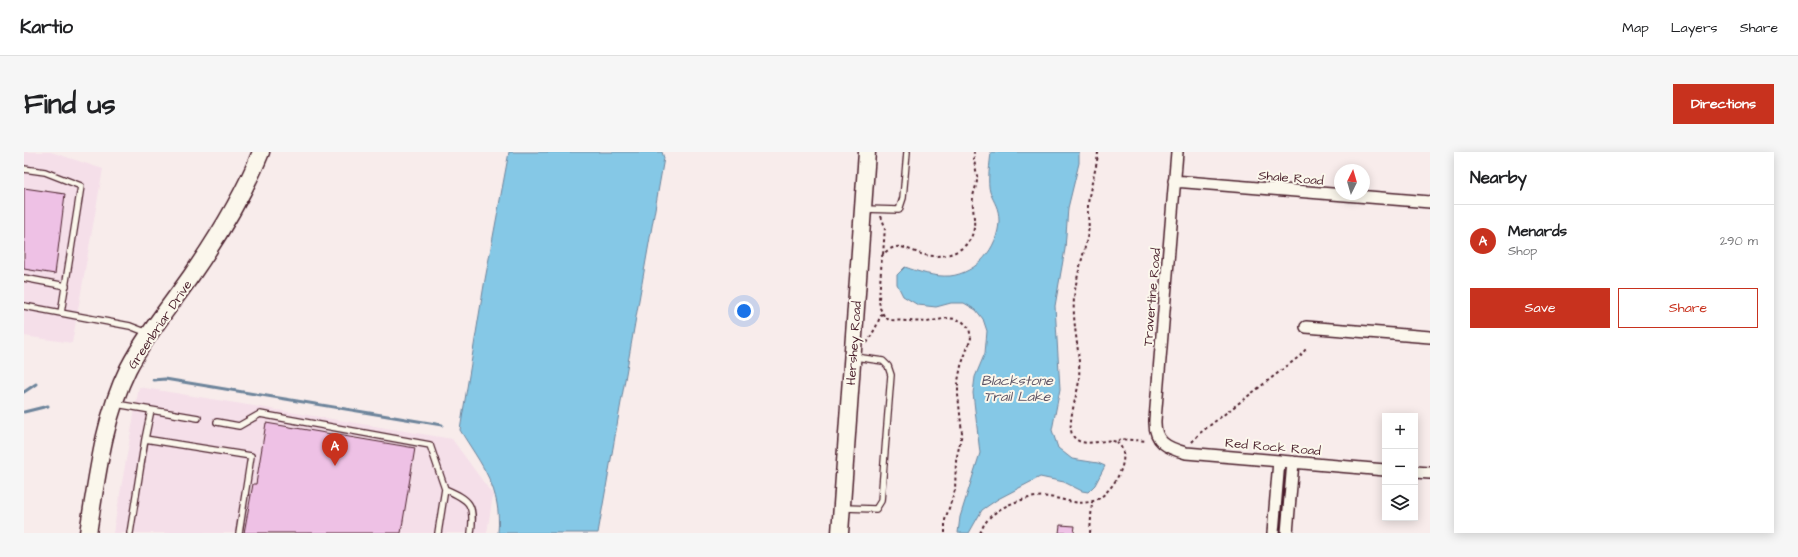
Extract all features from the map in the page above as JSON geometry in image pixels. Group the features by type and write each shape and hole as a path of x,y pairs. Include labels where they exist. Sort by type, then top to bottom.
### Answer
{"street":[{"name":"Greenbriar Drive","path":"88,533 106,430 114,404 129,368 150,333 192,274 231,215 261,152"},
{"name":"Hershey Road","path":"840,533 867,152"},
{"name":"Travertine Road","path":"1161,442 1156,434 1155,420 1177,152"},
{"name":"Shale Road","path":"1174,181 1430,202"},
{"path":"1306,327 1430,337"},
{"name":"Red Rock Road","path":"1161,442 1169,449 1186,453 1382,470"},
{"path":"1273,533 1279,461"},
{"path":"1287,533 1293,462"},
{"path":"1418,472 1430,473"}],"lane":[{"path":"863,209 899,210 903,198 907,152"},
{"path":"24,169 45,172 81,186 61,313"},
{"path":"24,278 66,286"},
{"path":"24,306 130,326 150,333"},
{"path":"841,508 876,509 881,501 891,375 888,366 882,361 852,357"},
{"path":"114,404 198,418"},
{"path":"130,533 150,410"},
{"path":"217,422 239,426 260,414 430,445 445,489 438,533"},
{"path":"145,439 251,456 239,533"},
{"path":"445,489 464,497 471,506 470,533"}],"path":[{"path":"945,533 944,520 955,490 956,461 962,433 958,381 971,338 969,328 962,321 948,318 926,322 889,320 884,316 880,308 879,299 882,256 891,248 901,247 921,254 942,257 952,254 962,248 970,238 974,228 973,198 977,177 974,152"},
{"path":"980,533 986,521 994,514 1008,506 1030,497 1050,497 1074,503 1092,502 1101,498 1119,473 1123,463 1121,445 1117,442 1106,440 1091,443 1080,442 1072,434 1071,425 1079,387 1080,374 1074,328 1074,299 1079,267 1089,231 1088,204 1097,168 1098,152"},
{"path":"1192,442 1200,433 1300,356 1306,348"},
{"path":"1117,442 1120,439 1148,441"},
{"path":"1090,533 1092,502"}],"shaded area":[{"path":"24,152 51,152 103,169 72,343 24,336"},
{"path":"139,387 452,439 493,495 487,533 113,533"}],"water":[{"path":"509,152 662,152 664,158 598,533 498,533 497,503 494,490 483,467 460,430 484,285"},
{"name":"Blackstone Trail Lake","path":"991,152 1079,152 1079,163 1068,208 1065,249 1055,306 1060,389 1052,430 1058,448 1072,459 1098,463 1105,466 1095,485 1088,492 1082,491 1064,482 1040,477 998,499 982,510 969,533 958,533 960,517 980,453 973,393 975,377 985,353 987,331 983,319 976,310 964,303 951,303 936,307 918,305 903,296 897,284 897,275 905,267 932,275 950,276 969,270 984,258 995,241 999,221 997,209 989,188"}],"building":[{"path":"24,188 65,194 55,274 24,269"},
{"path":"266,423 415,448 401,533 244,533 253,484 256,484"},
{"path":"1060,525 1075,526 1074,533 1059,533"}],"waterway":[{"path":"153,380 165,379 442,425"},
{"path":"24,392 36,384"},
{"path":"24,412 48,406"}],"place":[{"name":"Menards","path":"335,466"}]}
